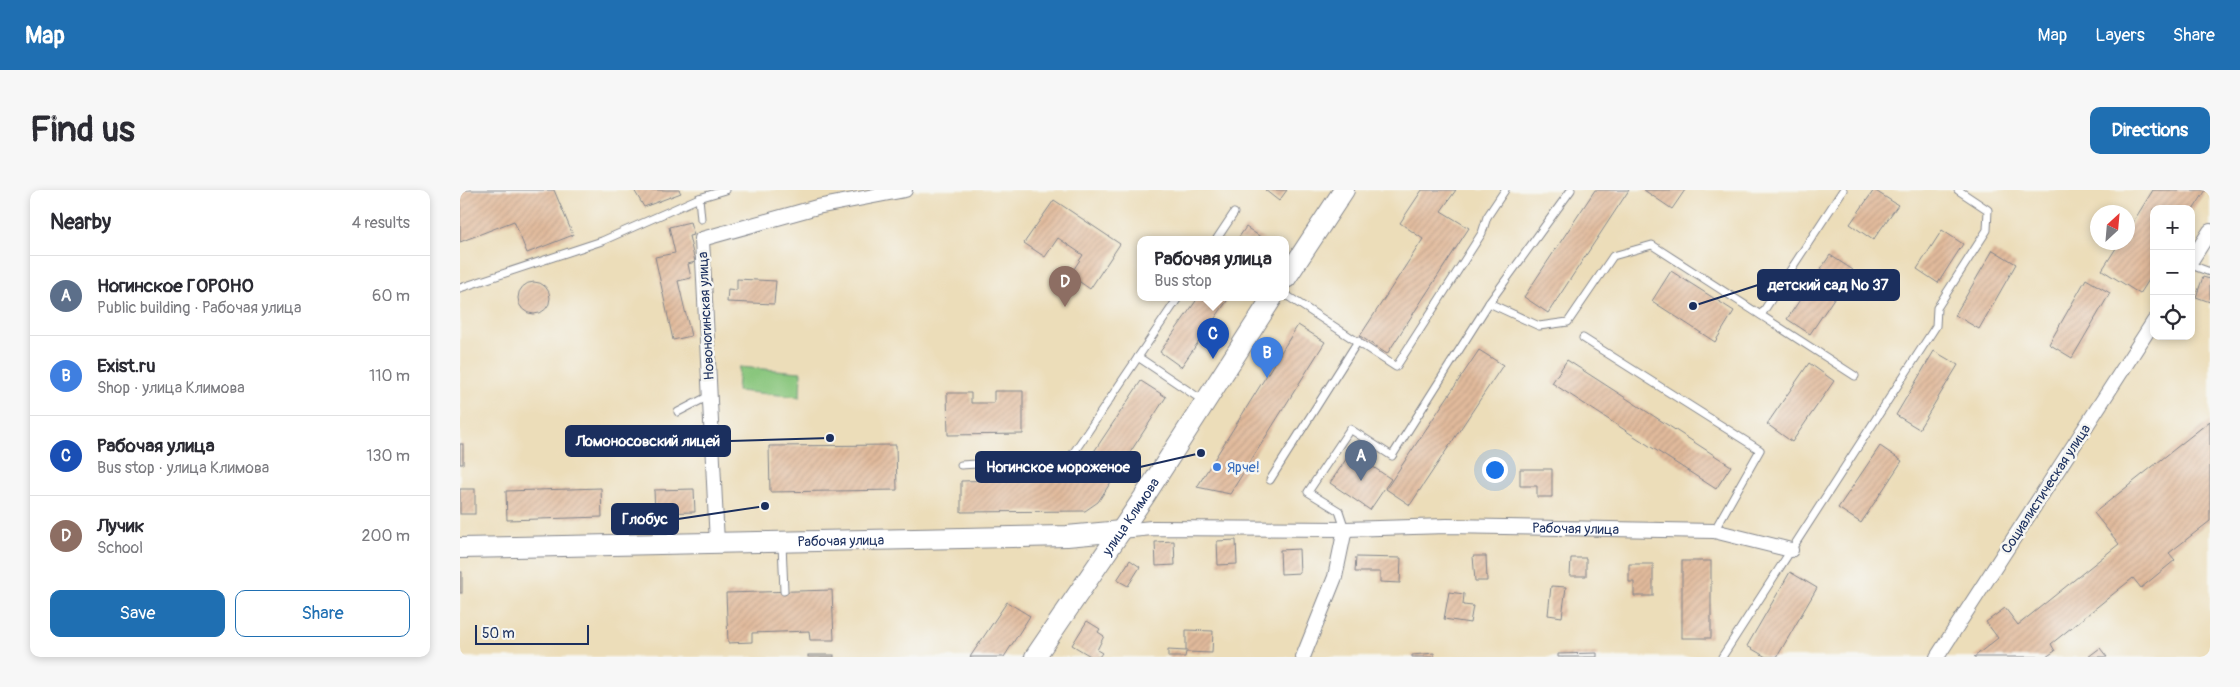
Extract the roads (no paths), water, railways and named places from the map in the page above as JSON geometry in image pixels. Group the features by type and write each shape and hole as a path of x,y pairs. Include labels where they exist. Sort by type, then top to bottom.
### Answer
{"main road":[{"path":"1289,273 1344,190"},
{"name":"улица Климова","path":"1035,657 1121,531 1270,301"},
{"name":"Рабочая улица","path":"460,548 1067,536 1121,531"}],"street":[{"name":"Новоногинская улица","path":"717,543 702,239 817,207 905,190"},
{"path":"2195,255 2210,231"},
{"name":"Социалистическая улица","path":"1937,657 2150,327"},
{"name":"Рабочая улица","path":"1121,531 1152,528 1345,529 1456,526 1714,531 1791,550"},
{"path":"1303,657 1335,577 1345,529"}],"lane":[{"path":"460,288 602,241 699,198 726,190"},
{"path":"1289,296 1396,367 1482,233 1487,217 1505,190"},
{"path":"1345,529 1339,511 1308,492 1350,429 1392,456 1489,303 1571,190"},
{"path":"1761,315 1843,190"},
{"path":"1722,657 1936,326 1938,308 1987,230 1988,210 1958,190"},
{"path":"699,198 701,220"},
{"path":"1219,236 1234,213"},
{"path":"1489,303 1539,326 1568,322 1613,256 1652,245 1855,376"},
{"path":"2195,266 2210,272"},
{"path":"961,465 1070,458 1176,301"},
{"path":"1582,338 1760,450 1714,531"},
{"path":"1270,480 1358,341"},
{"path":"1138,357 1205,402"},
{"path":"678,412 710,395"},
{"path":"782,542 784,591"}],"place":[{"name":"детский сад № 37","path":"1693,306"},
{"name":"Лучик","path":"1065,307"},
{"name":"Рабочая улица","path":"1213,359"},
{"name":"Exist.ru","path":"1267,378"},
{"name":"Ломоносовский лицей","path":"830,438"},
{"name":"Ногинское мороженое","path":"1201,453"},
{"name":"Ярче!","path":"1217,467"},
{"name":"Ногинское ГОРОНО","path":"1361,481"},
{"name":"Глобус","path":"765,506"}]}
